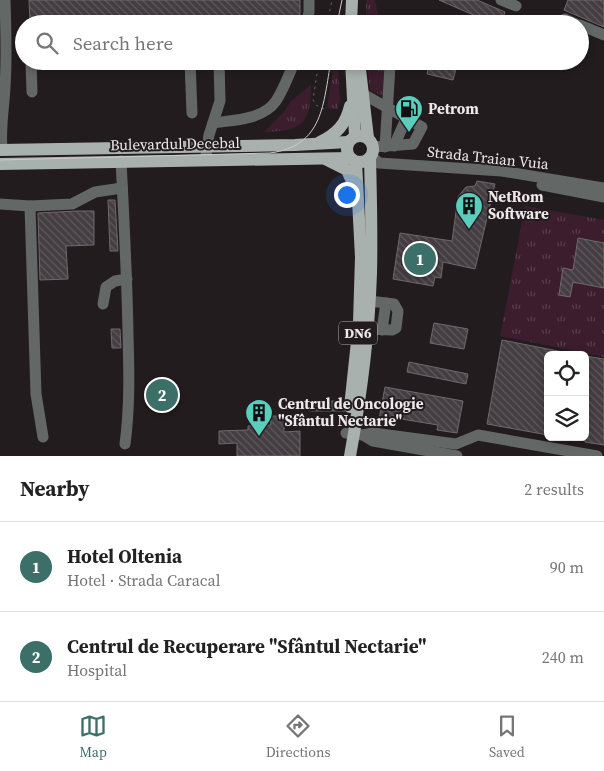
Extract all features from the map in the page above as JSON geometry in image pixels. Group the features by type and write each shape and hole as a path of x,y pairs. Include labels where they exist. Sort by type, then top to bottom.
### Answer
{"main road":[{"path":"351,15 352,0"},
{"path":"359,15 360,0"},
{"name":"DN6","path":"350,456 362,378 367,329 377,146 358,95 352,70"},
{"name":"DN6","path":"358,95 359,70"},
{"path":"315,145 334,135 344,124 358,95"},
{"name":"Bulevardul Decebal","path":"0,164 121,161 315,145 377,146"},
{"name":"Bulevardul Decebal","path":"1,150 206,153 366,161 377,146"},
{"name":"DN6","path":"342,456 354,434 350,406 358,322 361,257 353,160 346,150 377,146"},
{"path":"325,159 347,170 352,180 358,208"}],"street":[{"path":"1,150 0,130 7,46 6,0"},
{"path":"308,15 309,0"},
{"path":"501,0 516,6"},
{"path":"589,29 604,35"},
{"path":"31,70 32,92"},
{"path":"190,70 192,113"},
{"path":"206,153 220,101 218,70"},
{"path":"213,123 251,117 268,108 275,102 291,70"},
{"path":"377,146 386,108 390,70"},
{"path":"358,95 412,122 377,146"},
{"name":"Strada Traian Vuia","path":"377,146 379,163 521,174 604,188"},
{"path":"121,161 127,279 129,375 128,419 125,444"},
{"path":"521,174 523,182 604,197"},
{"path":"0,204 30,206 72,204 95,192 122,188"},
{"path":"30,206 36,394 42,437"},
{"path":"103,304 106,287 115,281 127,279"},
{"path":"367,329 382,330 386,303 369,301"},
{"path":"312,406 350,406"},
{"path":"354,434 373,433 456,444 478,434 597,456"},
{"path":"354,434 373,441 457,456"}],"path":[{"path":"329,15 332,0"},
{"path":"317,70 313,100 316,105 324,109"},
{"path":"316,78 320,80"}],"green space":[{"path":"366,0 375,0 378,15 366,15"},
{"path":"333,70 338,70 340,99 338,109 327,108"},
{"path":"368,70 385,70 384,92 381,95 370,90"},
{"path":"311,85 309,109 302,123 287,130 264,132 284,112 291,101"},
{"path":"525,206 604,220 604,357 589,354 589,351 574,351 500,336"}],"building":[{"path":"29,0 300,0 300,15 30,15"},
{"path":"439,0 477,0 505,12 504,15 473,15"},
{"path":"568,0 604,0 604,27 589,21 589,15 576,15 564,10"},
{"path":"428,70 456,70 453,80 427,74"},
{"path":"477,181 495,184 475,269 443,262 441,278 435,277 433,286 393,279 400,233 452,241 458,197 466,187 475,186"},
{"path":"108,200 115,200 118,251 110,251"},
{"path":"94,211 94,245 66,246 68,279 40,280 38,213"},
{"path":"578,238 604,243 604,288 573,282 570,297 559,295 563,268 573,270"},
{"path":"434,323 468,329 464,349 430,343"},
{"path":"111,329 120,329 121,348 112,348"},
{"path":"502,340 558,351 544,351 544,434 487,424"},
{"path":"589,357 604,359 604,445 585,442 589,441"},
{"path":"409,362 468,374 466,384 407,372"},
{"path":"385,387 463,401 457,433 437,430 438,425 389,417 388,421 379,419"},
{"name":"Centrul de Oncologie \"Sfântul Nectarie\"","path":"270,416 284,416 284,432 300,431 300,456 237,456 237,443 219,444 219,431 248,430 248,426 271,425"}],"tram line":[{"path":"339,15 342,0"},
{"path":"0,160 270,153 288,149 301,142 311,132 318,120 330,70"}],"place":[{"name":"Petrom","path":"409,133"},
{"name":"NetRom Software","path":"469,230"},
{"name":"Hotel Oltenia","path":"420,259"},
{"name":"Centrul de Recuperare \"Sfântul Nectarie\"","path":"162,395"},
{"name":"Centrul de Oncologie \"Sfântul Nectarie\"","path":"259,437"}]}
